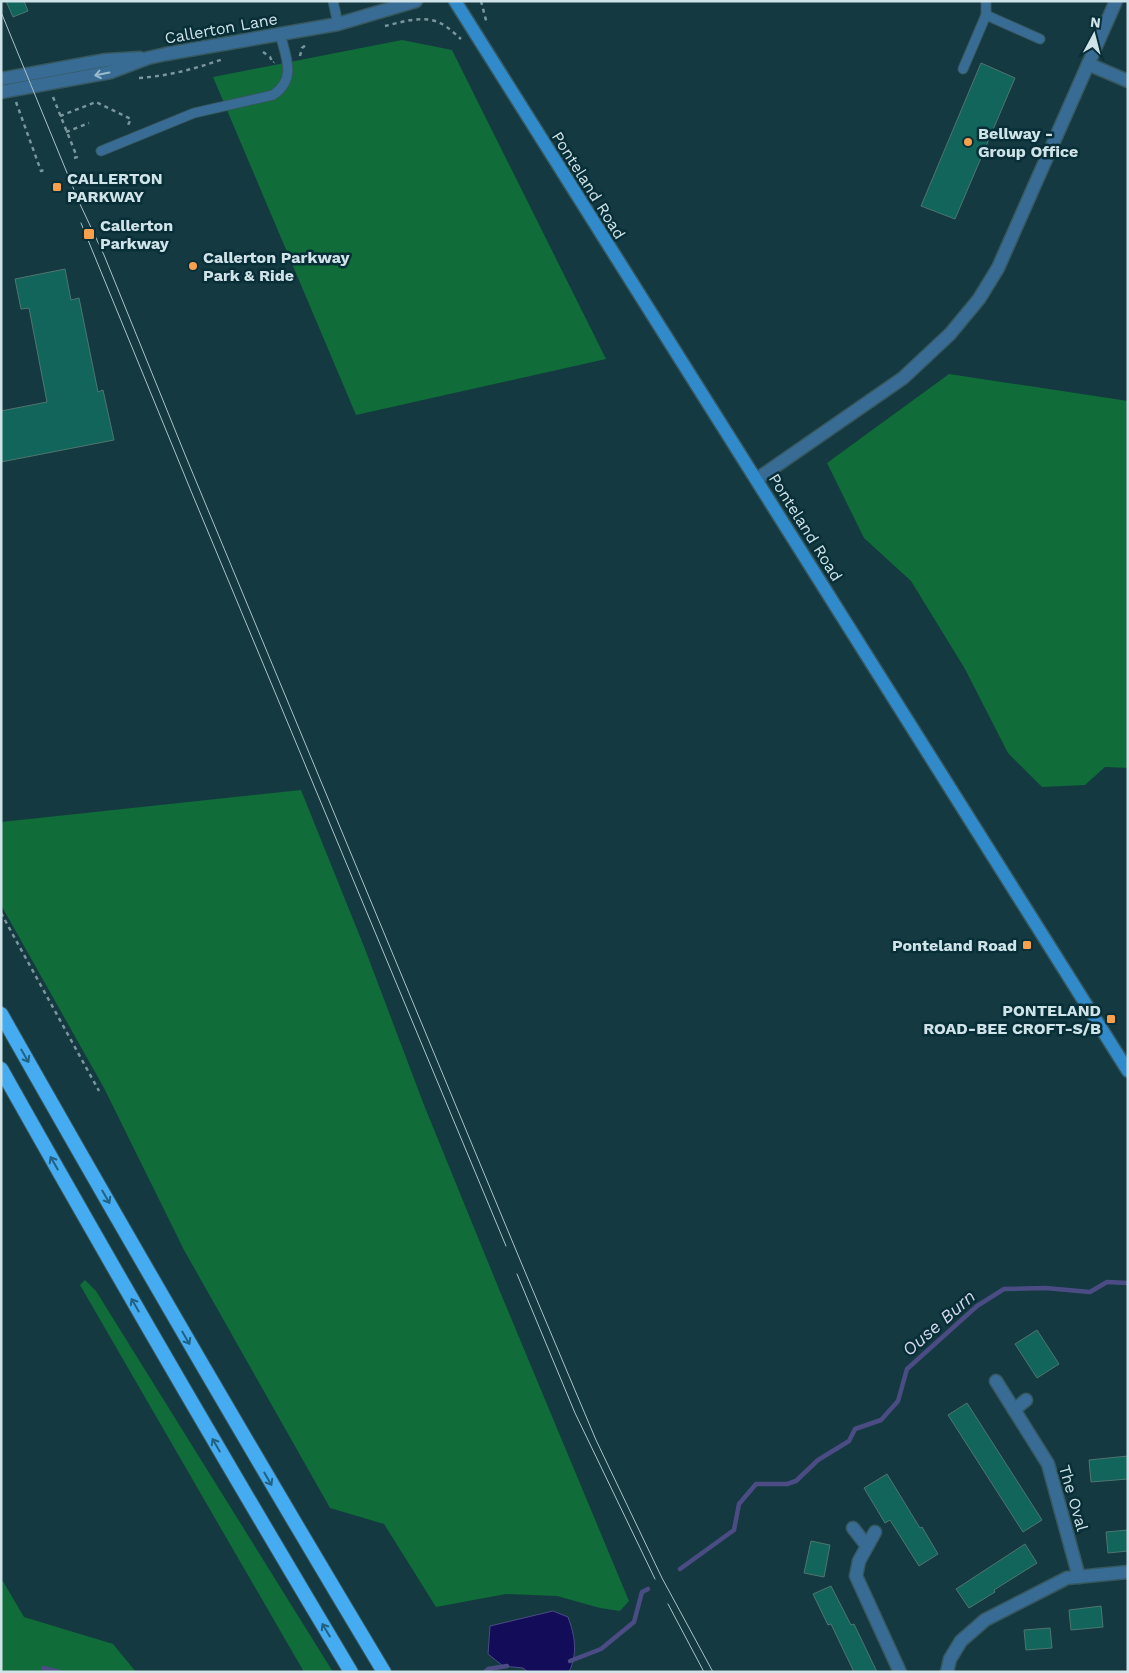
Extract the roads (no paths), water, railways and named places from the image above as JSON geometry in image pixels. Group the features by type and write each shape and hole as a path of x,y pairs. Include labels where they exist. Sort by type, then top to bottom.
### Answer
{"highway":[{"path":"1,1012 203,1367 384,1672"},
{"path":"1,1069 170,1366 351,1672"},
{"path":"1,1079 32,1124"}],"main road":[{"name":"Ponteland Road","path":"455,1 1128,1071"}],"street":[{"name":"Callerton Lane","path":"1,79 106,60 148,58 338,24 416,1"},
{"path":"756,479 903,378 950,334 979,299 998,268 1116,1"},
{"name":"Callerton Lane","path":"7,94 111,72 148,58"},
{"path":"1088,64 1128,81"},
{"name":"The Oval","path":"996,1381 1048,1464 1079,1576"},
{"path":"1014,1410 1026,1400"},
{"path":"853,1528 867,1546"},
{"path":"875,1532 859,1561 856,1576 900,1672"},
{"path":"947,1672 950,1658 961,1641 985,1620 1067,1578 1128,1572"}],"lane":[{"path":"333,1 338,24"},
{"path":"963,68 986,15 986,1"},
{"path":"986,15 1040,39"},
{"path":"101,151 194,113 273,95 283,87 288,76 280,34"}],"waterway":[{"name":"Ouse Burn","path":"680,1569 734,1530 739,1504 756,1484 787,1484 796,1481 818,1460 849,1441 855,1429 881,1420 898,1401 907,1369 977,1306 1004,1289 1045,1288 1090,1292 1107,1282 1128,1283"},
{"name":"Ouse Burn","path":"570,1661 601,1649 634,1622 642,1592 648,1589"},
{"name":"Ouse Burn","path":"485,1672 488,1669 507,1666"},
{"name":"Ouse Burn","path":"43,1668 60,1672"}],"tram line":[{"path":"1,12 79,202 104,255 186,457 596,1440 662,1578 713,1672"},
{"path":"81,223 506,1246"},
{"path":"517,1274 575,1413 655,1579"},
{"path":"668,1604 704,1672"}],"place":[{"name":"Bellway - Group Office","path":"968,142"},
{"name":"CALLERTON PARKWAY","path":"57,187"},
{"name":"Callerton Parkway","path":"89,234"},
{"name":"Callerton Parkway Park & Ride","path":"193,266"},
{"name":"Ponteland Road","path":"1027,945"},
{"name":"PONTELAND ROAD-BEE CROFT-S/B","path":"1111,1019"}]}
